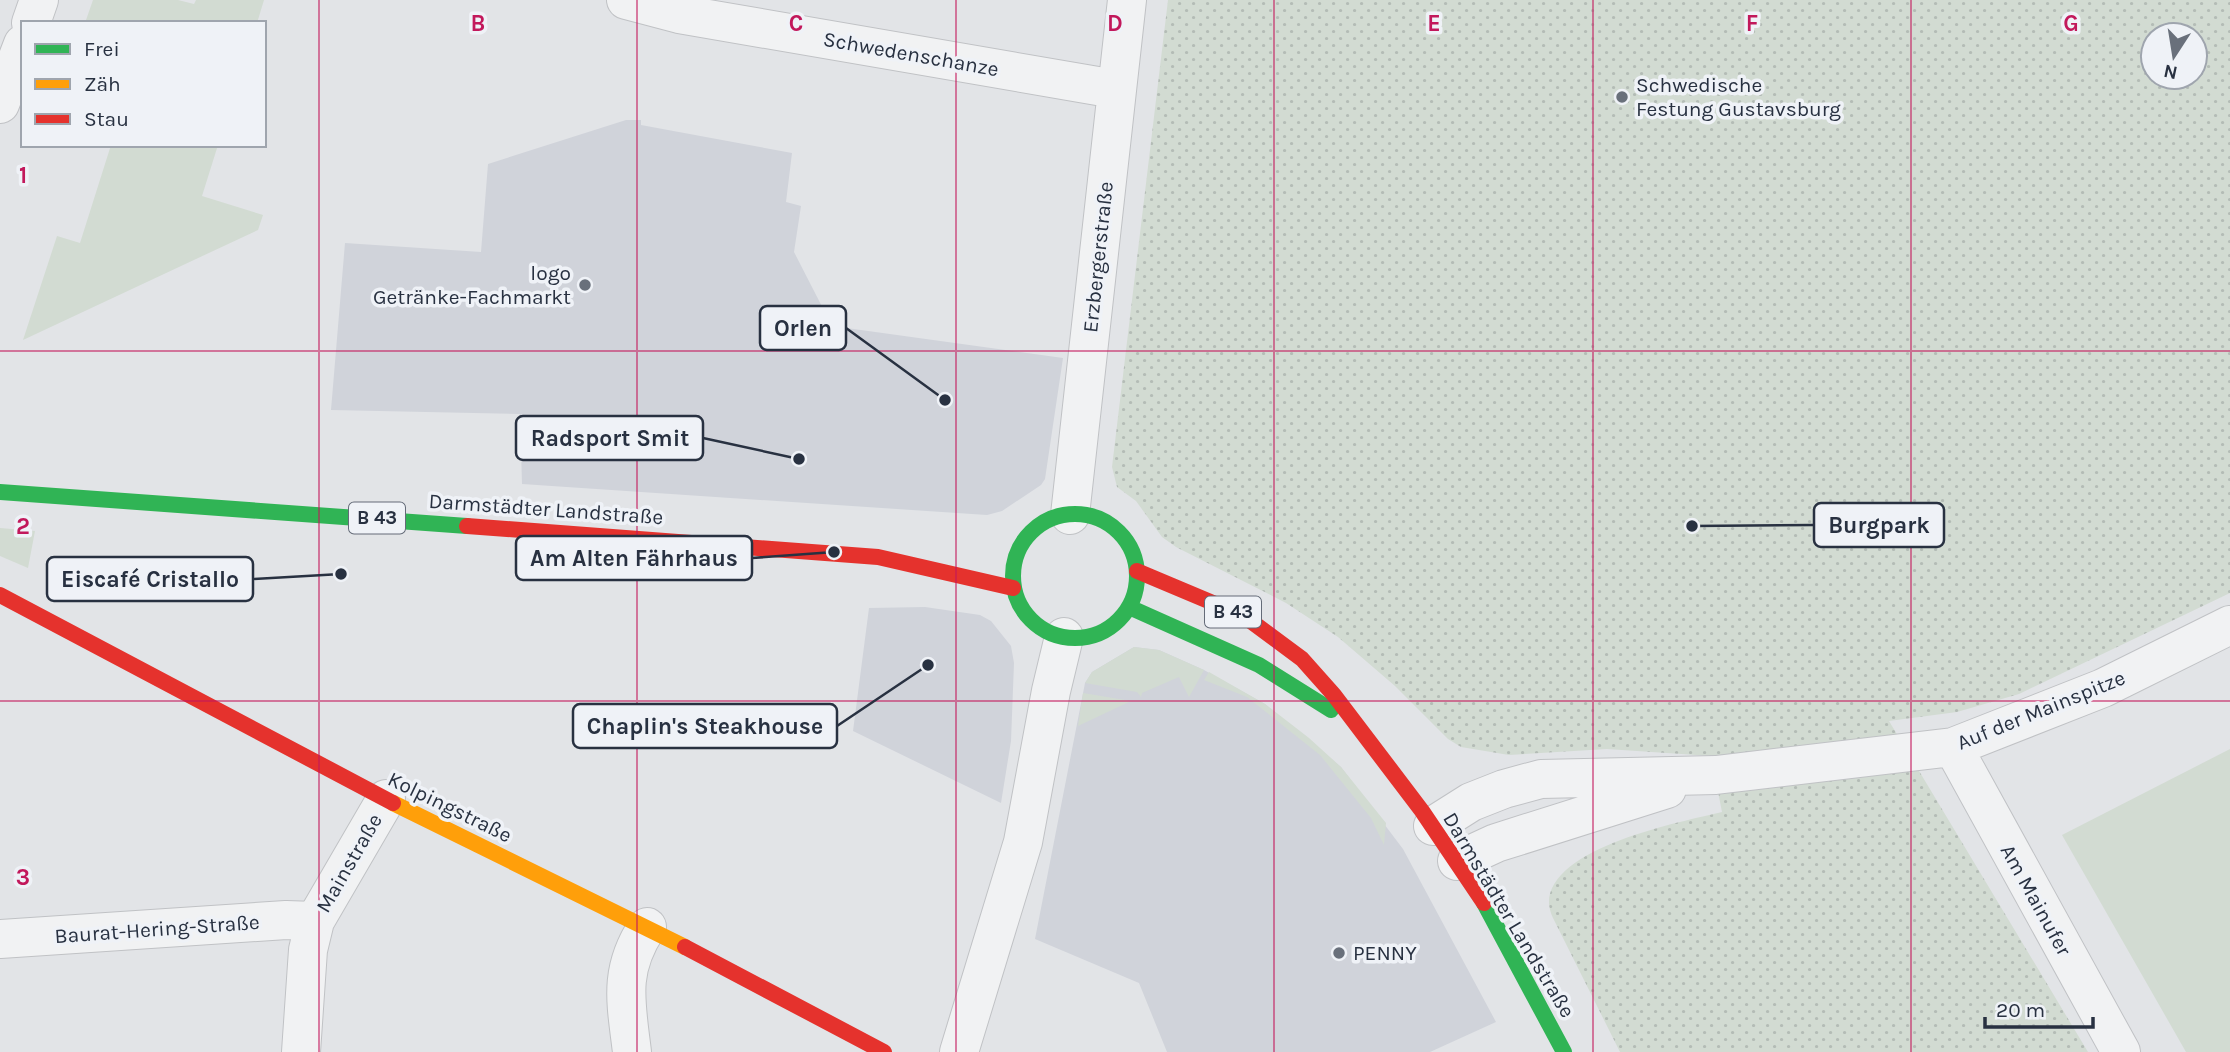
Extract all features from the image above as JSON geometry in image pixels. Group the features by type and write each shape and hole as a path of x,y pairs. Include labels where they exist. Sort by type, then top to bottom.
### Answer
{"main road":[{"name":"Darmstädter Landstraße","path":"0,492 630,535 878,556 934,553"},
{"path":"1070,514 1086,515 1115,529 1127,541 1138,572 1136,590 1129,607 1117,622 1101,632 1083,638 1046,632 1031,621 1013,588 1010,555 1031,531 1042,523 1070,514"},
{"name":"Darmstädter Landstraße","path":"878,556 1013,588"},
{"name":"Darmstädter Landstraße","path":"1138,572 1214,602 1276,637 1317,673 1457,861 1507,944 1564,1052"},
{"name":"Kolpingstraße","path":"0,595 386,799 647,927 884,1052"},
{"name":"Darmstädter Landstraße","path":"1129,607 1179,627 1263,668 1312,695 1363,734"}],"street":[{"path":"32,21 39,0"},
{"name":"Schwedenschanze","path":"626,0 690,16 1115,89"},
{"name":"Erzbergerstraße","path":"1070,514 1115,89 1127,0"},
{"path":"0,104 21,49"},
{"name":"Auf der Mainspitze","path":"1433,826 1471,802 1541,779 1716,775 1953,747 2103,688 2230,625"},
{"path":"959,1052 1023,842 1051,691 1064,637"},
{"name":"Am Mainufer","path":"1953,747 2121,1052"},
{"name":"Auf der Mainspitze","path":"1457,861 1496,843 1602,807 1716,775"},
{"name":"Mainstraße","path":"300,1052 308,950 315,921 386,799"},
{"name":"Baurat-Hering-Straße","path":"0,939 286,920 315,921"},
{"path":"632,1052 625,980 634,946 647,927"}],"shaded area":[{"path":"93,0 178,0 194,4 196,0 264,0 258,21 86,21"},
{"path":"1168,0 2230,0 2230,593 2019,694 1957,712 1889,721 2088,1052 1620,1052 1552,915 1549,903 1555,883 1570,867 1593,852 1620,840 1722,812 1711,756 1607,749 1509,755 1461,747 1448,739 1395,686 1338,637 1286,603 1176,547 1162,537 1136,501 1117,487 1112,467"},
{"path":"626,120 641,120 641,125 792,153 786,202 801,206 794,252 832,326 1063,358 1045,479 1041,485 1002,511 987,515 522,484 520,414 331,410 345,243 481,252 488,164"},
{"path":"110,147 217,147 202,196 263,215 258,230 23,340 57,236 80,243"},
{"path":"0,528 35,531 28,568 0,556"},
{"path":"925,607 980,615 991,621 1011,646 1014,663 1011,741 1001,803 853,731 869,608"},
{"path":"1134,647 1159,650 1204,670 1265,704 1341,767 1403,849 1496,1022 1430,1052 1167,1052 1139,983 1035,939 1085,683 1092,672"},
{"path":"1134,647 1159,650 1204,670 1189,697 1179,677 1142,693 1141,697 1137,692 1085,683 1092,672"},
{"path":"1209,672 1265,704 1341,767 1386,823 1384,845 1371,818 1320,755 1247,697 1204,680"},
{"path":"1083,693 1131,701 1078,726"},
{"path":"2230,749 2230,1052 2186,1052 2062,835"}],"traffic: fast":[{"path":"0,492 467,526"},
{"path":"1075,514 1099,519 1119,532 1132,552 1137,576 1132,600 1119,620 1099,633 1075,638 1051,633 1031,620 1018,600 1013,576 1018,552 1031,532 1051,519 1075,514"},
{"path":"1129,607 1259,665 1331,710"},
{"path":"1484,903 1564,1052"}],"traffic: slow":[{"path":"393,803 685,947"}],"traffic: jam":[{"path":"467,526 878,557 1013,588"},
{"path":"1137,571 1244,616 1302,659 1334,695 1422,811 1484,903"},
{"path":"0,595 393,803"},
{"path":"685,947 884,1052"}],"place":[{"name":"Schwedische Festung Gustavsburg","path":"1622,97"},
{"name":"logo Getränke-Fachmarkt","path":"585,285"},
{"name":"Orlen","path":"945,400"},
{"name":"Radsport Smit","path":"799,459"},
{"name":"Burgpark","path":"1692,526"},
{"name":"Am Alten Fährhaus","path":"834,552"},
{"name":"Eiscafé Cristallo","path":"341,574"},
{"name":"Chaplin's Steakhouse","path":"928,665"},
{"name":"PENNY","path":"1339,953"}]}
